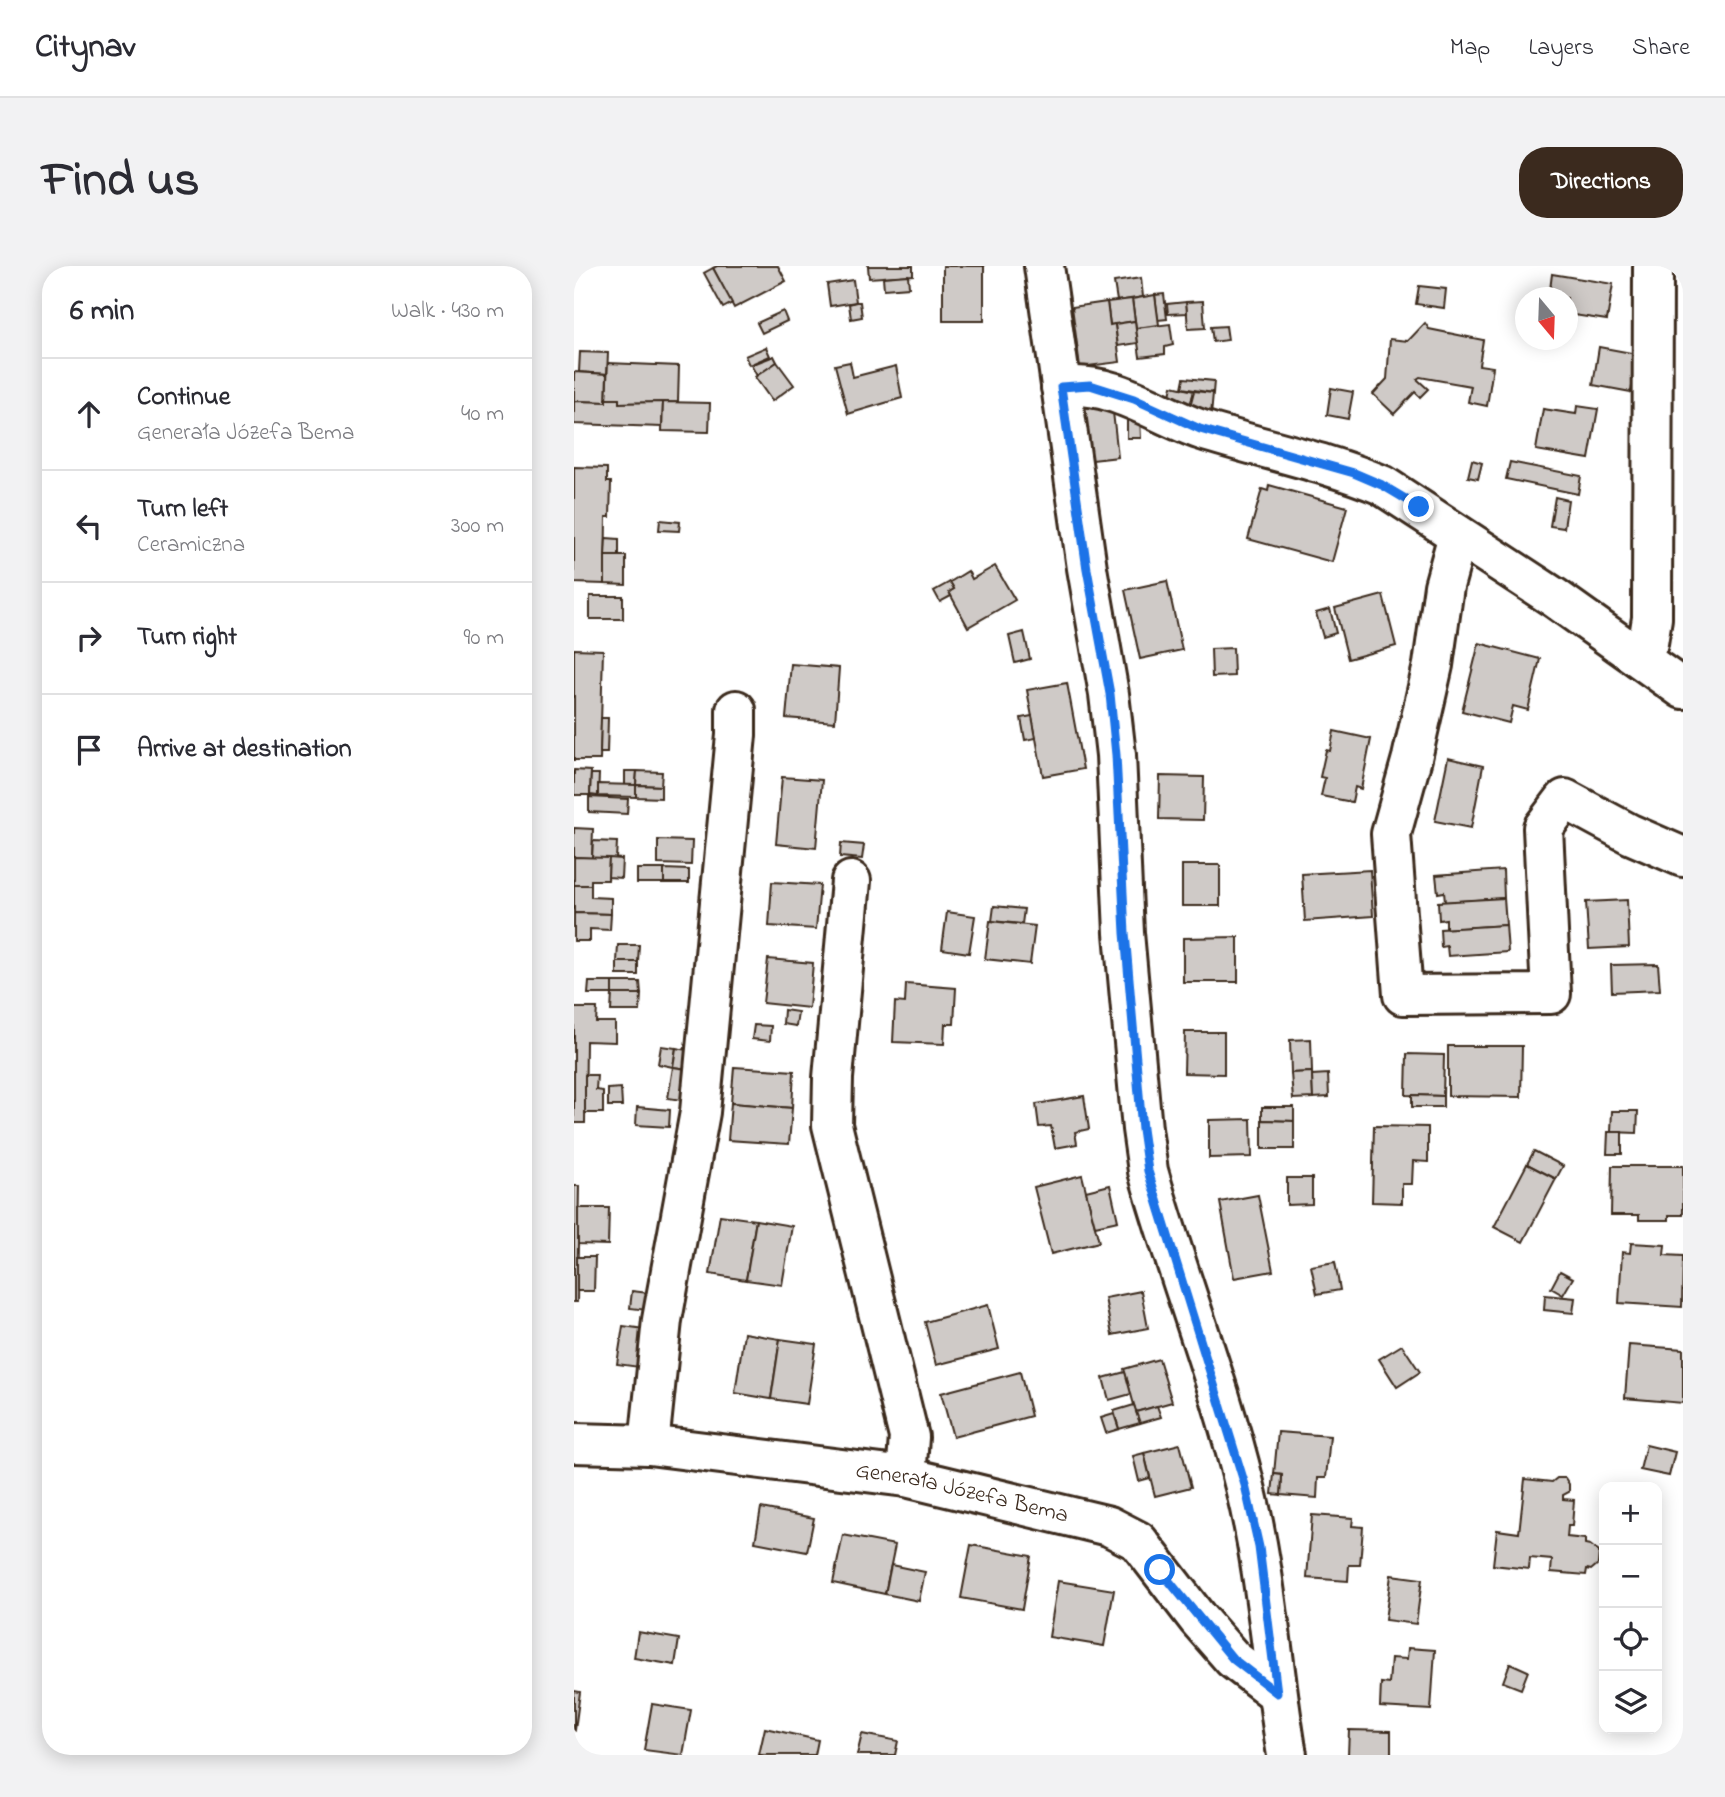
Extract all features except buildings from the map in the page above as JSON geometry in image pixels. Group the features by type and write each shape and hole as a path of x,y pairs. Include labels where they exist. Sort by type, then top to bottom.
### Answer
{"street":[{"path":"1044,266 1087,569 1110,694 1116,755 1125,933 1148,1171 1245,1485 1259,1547 1287,1755"},
{"path":"1640,658 1648,643 1652,618 1669,327 1653,266"},
{"path":"1061,387 1090,385 1134,399 1200,429 1354,473 1382,485 1555,598 1683,689"},
{"path":"1458,535 1444,586 1427,692 1391,834 1403,995 1551,994 1543,828 1565,799 1630,834 1683,857"},
{"path":"649,1445 662,1320 700,1112 736,735 736,710"},
{"path":"850,881 833,1078 832,1125 909,1437 906,1477"},
{"name":"Generała Józefa Bema","path":"574,1443 649,1445 906,1477 1109,1526 1138,1541 1198,1619 1233,1659 1277,1693"}],"route":[{"path":"1160,1570 1233,1659 1277,1693 1259,1547 1245,1485 1148,1171 1125,933 1116,755 1110,694 1087,569 1061,387 1090,385 1134,399 1200,429 1354,473 1382,485 1419,507"}]}
